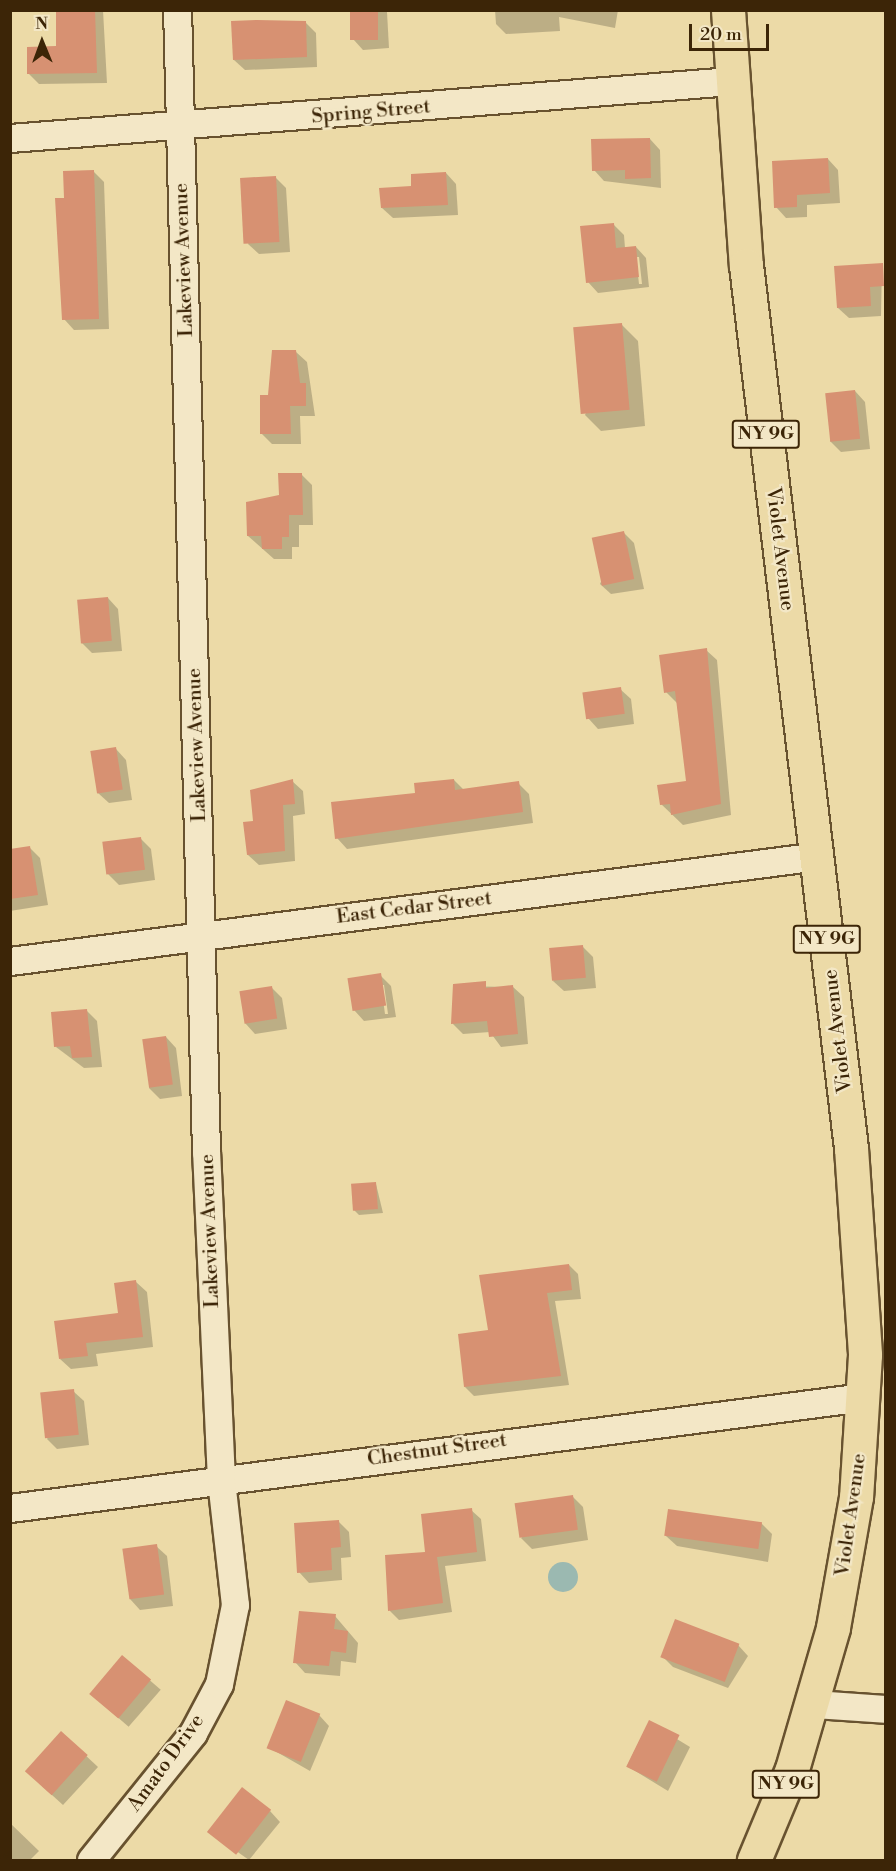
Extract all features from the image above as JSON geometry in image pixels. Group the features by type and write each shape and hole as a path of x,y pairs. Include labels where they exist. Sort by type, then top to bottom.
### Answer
{"main road":[{"name":"Violet Avenue","path":"728,10 731,81 746,265 818,856 861,1256 864,1397 848,1550 813,1704 754,1860"}],"street":[{"name":"Lakeview Avenue","path":"177,10 202,936 220,1480"},
{"name":"Spring Street","path":"10,138 731,81"},
{"name":"East Cedar Street","path":"10,961 818,856"},
{"name":"Chestnut Street","path":"10,1508 864,1397"},
{"name":"Amato Drive","path":"91,1860 193,1733 219,1684 235,1605 220,1480"},
{"path":"813,1704 885,1709"}],"water":[{"path":"563,1562 569,1563 577,1571 577,1583 569,1591 563,1592 557,1591 549,1583 548,1577 549,1571 557,1563"}],"building":[{"path":"56,10 95,10 97,73 27,74 27,47 56,46"},
{"path":"350,10 378,10 378,40 350,40"},
{"path":"231,21 306,21 307,57 233,60"},
{"path":"650,138 651,178 625,179 625,170 592,171 591,139"},
{"path":"828,158 830,193 797,195 797,207 774,208 772,161"},
{"path":"94,170 99,319 62,320 55,198 64,198 63,171"},
{"path":"446,172 448,205 381,208 379,188 411,186 411,174"},
{"path":"276,176 279,242 244,244 240,178"},
{"path":"614,223 616,248 636,246 639,277 586,283 580,226"},
{"path":"883,263 884,286 870,287 871,306 837,308 834,266"},
{"path":"622,323 630,410 581,414 573,327"},
{"path":"272,350 296,350 300,383 306,383 306,406 290,406 291,434 260,434 260,395 268,395"},
{"path":"855,390 860,439 830,442 825,393"},
{"path":"278,473 302,473 303,515 289,515 289,537 282,537 282,549 262,549 261,536 247,536 246,502 279,495"},
{"path":"624,531 634,579 602,586 592,538"},
{"path":"108,597 112,641 81,644 77,600"},
{"path":"707,648 721,804 671,815 670,804 660,805 657,785 686,781 675,691 664,693 659,655"},
{"path":"621,687 625,714 586,719 582,692"},
{"path":"116,747 123,789 97,794 90,751"},
{"path":"293,779 295,804 283,805 285,851 247,855 243,822 253,821 250,790"},
{"path":"454,779 455,790 519,781 523,812 335,839 331,802 415,793 414,783"},
{"path":"141,837 145,870 106,875 102,842"},
{"path":"30,846 38,895 10,899 10,849"},
{"path":"583,945 586,978 552,981 549,948"},
{"path":"381,973 386,1006 353,1011 347,978"},
{"path":"486,981 486,988 513,985 518,1034 489,1037 487,1021 451,1024 453,984"},
{"path":"272,986 277,1019 245,1024 239,991"},
{"path":"87,1009 92,1057 72,1058 70,1046 54,1047 51,1012"},
{"path":"166,1036 173,1085 149,1088 142,1039"},
{"path":"376,1182 378,1209 353,1211 351,1184"},
{"path":"569,1264 572,1290 547,1293 561,1376 464,1387 458,1334 488,1330 479,1275"},
{"path":"136,1280 143,1337 86,1343 88,1356 59,1359 54,1321 118,1313 114,1283"},
{"path":"74,1389 79,1435 45,1438 40,1393"},
{"path":"573,1495 578,1530 519,1538 515,1503"},
{"path":"472,1508 477,1552 437,1557 443,1603 388,1611 385,1555 425,1552 421,1514"},
{"path":"668,1509 762,1522 758,1549 664,1536"},
{"path":"339,1520 341,1547 331,1548 332,1570 297,1573 294,1523"},
{"path":"157,1544 164,1595 129,1599 122,1549"},
{"path":"299,1611 336,1614 334,1629 348,1631 346,1653 331,1651 329,1666 293,1663"},
{"path":"675,1619 739,1644 725,1682 660,1657"},
{"path":"122,1655 151,1679 118,1718 89,1694"},
{"path":"286,1700 320,1714 301,1762 267,1748"},
{"path":"649,1720 680,1735 657,1782 626,1767"},
{"path":"61,1731 88,1755 52,1795 25,1771"},
{"path":"242,1787 271,1810 236,1855 207,1832"}]}
